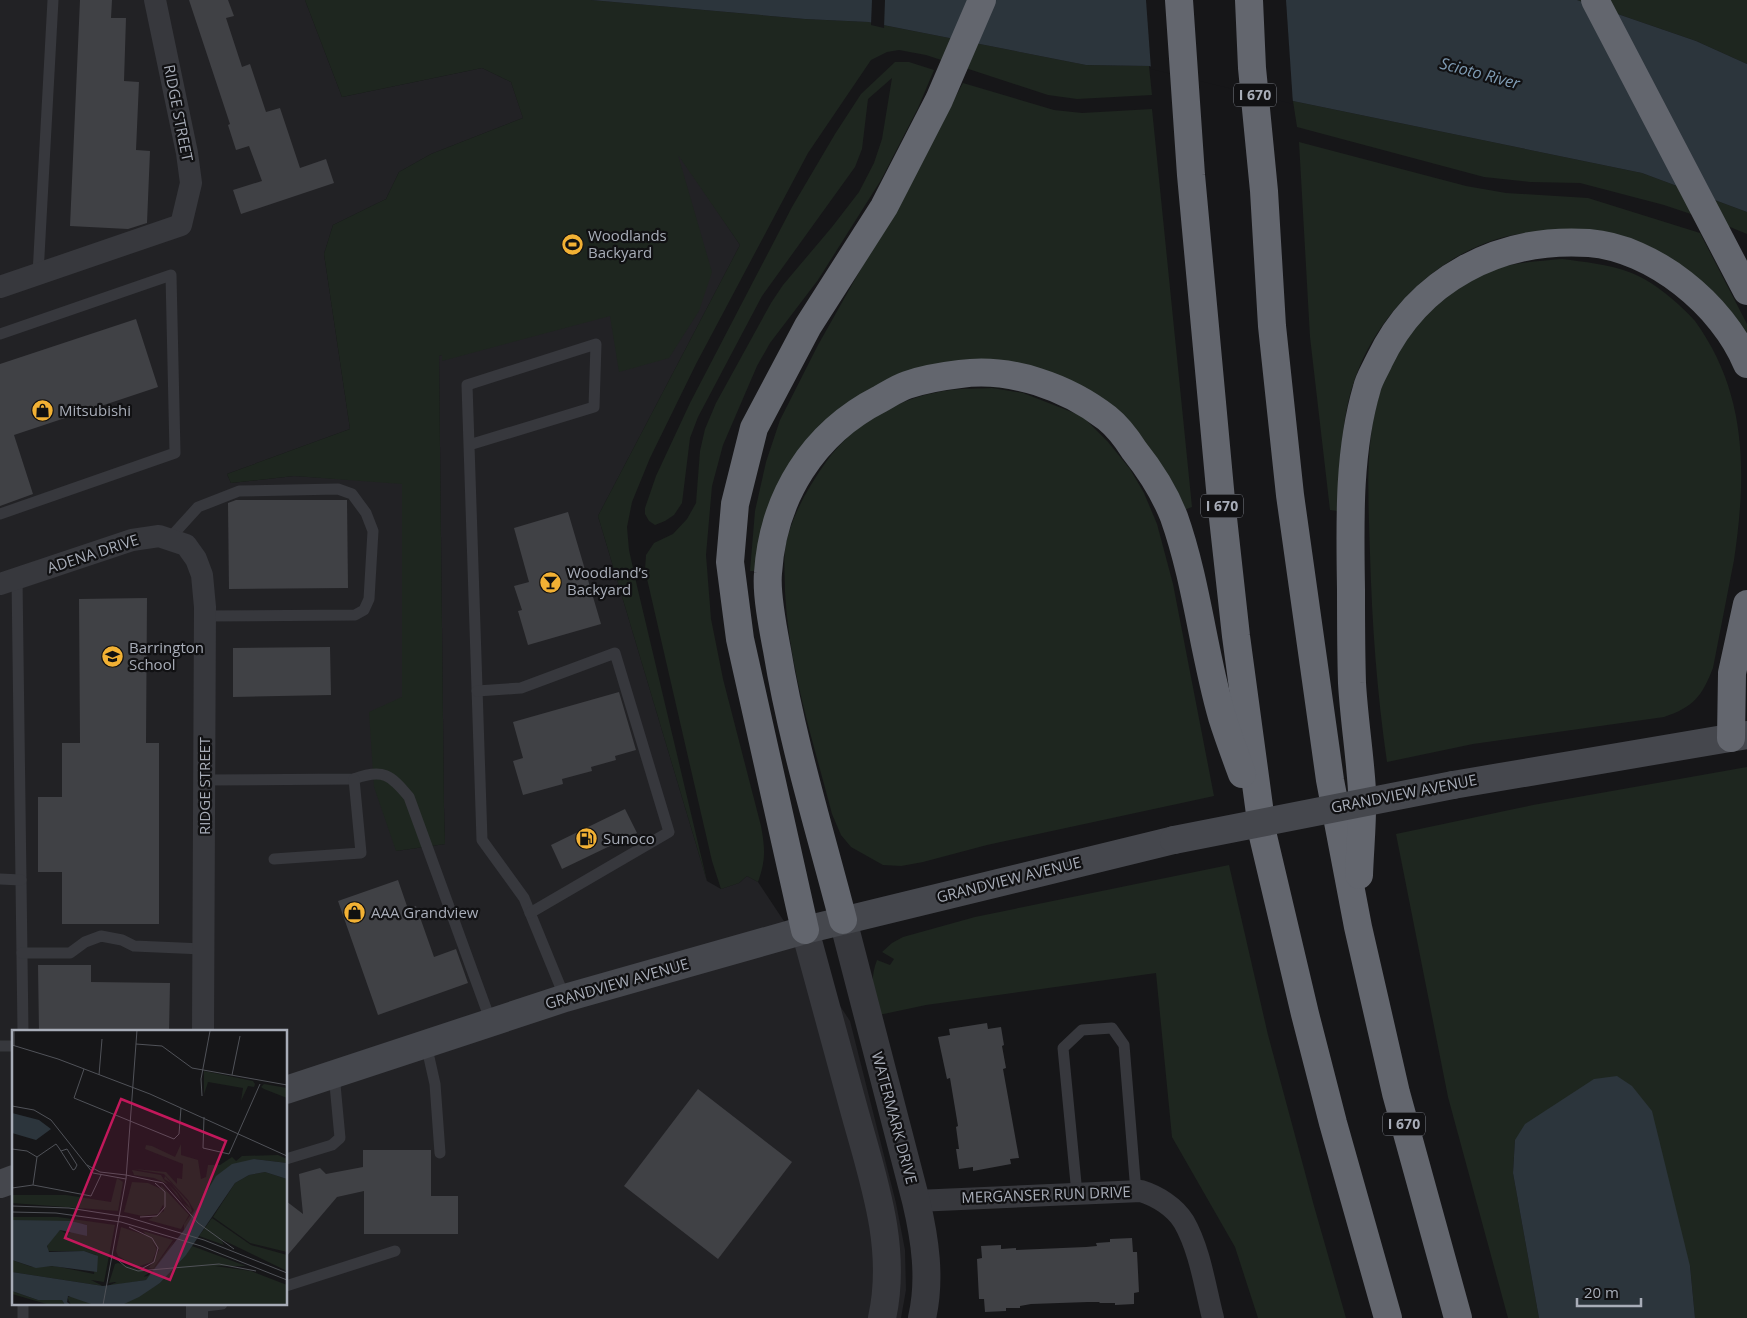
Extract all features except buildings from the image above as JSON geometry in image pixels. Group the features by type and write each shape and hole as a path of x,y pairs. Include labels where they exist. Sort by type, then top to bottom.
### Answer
{"highway":[{"path":"805,930 740,639 730,562 735,504 754,428 808,326 884,207 939,100 982,0"},
{"name":"I 670","path":"1179,0 1191,175 1222,510 1242,683 1263,836 1333,1123 1388,1318"},
{"name":"I 670","path":"1249,0 1252,68 1264,191 1272,326 1290,495 1330,780 1358,927 1396,1093 1458,1318"},
{"path":"1595,0 1745,287"},
{"path":"1358,927 1362,792 1352,682 1351,512 1355,439 1367,386 1389,341 1415,306 1451,276 1476,263 1502,253 1529,246 1561,242 1593,243 1626,252 1655,265 1680,281 1707,304 1728,331 1747,364"},
{"path":"843,920 783,689 773,631 767,575 772,541 782,507 796,476 816,447 840,425 867,405 906,386 939,377 974,372 1012,374 1047,385 1080,400 1109,420 1134,450 1156,482 1173,516 1188,568 1222,716 1263,836"},
{"path":"1739,736 1732,673 1747,604"},
{"path":"1739,736 1747,713"}],"main road":[{"name":"GRANDVIEW AVENUE","path":"288,1089 565,998 843,920 1174,840 1453,784 1739,736"},
{"path":"0,1184 12,1180"}],"street":[{"name":"RIDGE STREET","path":"38,274 180,225 191,183 187,153 155,0"},
{"path":"0,287 38,274"},
{"name":"ADENA DRIVE","path":"9,581 132,540 159,536 177,542"},
{"name":"RIDGE STREET","path":"177,542 196,559 202,575 205,780 203,1030"},
{"name":"WATERMARK DRIVE","path":"843,920 924,1238 926,1263 925,1304 922,1318"},
{"path":"805,930 881,1211 888,1259 888,1282 882,1318"},
{"name":"MERGANSER RUN DRIVE","path":"916,1201 1136,1192 1150,1194 1165,1202 1183,1221 1195,1248 1213,1318"}],"lane":[{"path":"38,274 53,0"},
{"path":"0,334 171,275 175,453 0,514"},
{"path":"469,445 594,407 596,344 467,385 482,840 524,898 565,998"},
{"path":"177,542 198,508 239,492 338,489 352,494 366,513 373,531 369,599 364,610 355,615 204,616"},
{"path":"9,581 21,880 23,1030"},
{"path":"477,690 522,688 615,653 668,832 530,913"},
{"path":"205,780 354,778 366,774 382,774 395,779 409,797 490,1022"},
{"path":"274,859 361,853 354,778"},
{"path":"0,879 21,880"},
{"path":"22,953 70,953 85,942 100,936 122,940 134,946 203,949"},
{"path":"1077,1194 1063,1048 1082,1030 1112,1028 1124,1045 1136,1192"},
{"path":"426,1043 435,1084 440,1153"},
{"path":"288,1158 332,1145 340,1138 334,1074"},
{"path":"288,1285 395,1251"},
{"path":"197,1310 214,1306"}],"shaded area":[{"path":"0,0 305,0 342,97 482,68 511,82 523,118 431,154 399,172 386,199 333,225 324,254 350,429 227,474 231,483 294,476 402,483 402,697 396,851 445,844 439,356 447,353 438,222 678,153 740,245 598,516 707,881 721,889 739,883 747,876 758,882 850,1021 896,1203 905,1250 906,1290 901,1318 0,1318"},
{"path":"305,0 591,0 805,19 868,22 1086,65 1149,66 1152,95 1077,99 1048,95 926,55 899,50 887,52 871,60 808,153 696,364 650,458 632,502 627,527 629,550 637,586 707,881 598,516 740,245 678,155 712,272 699,311 669,358 619,372 610,316 442,361 442,355 439,356 445,844 396,851 374,787 369,712 402,697 402,484 294,476 231,483 227,474 350,429 324,254 333,225 386,199 399,172 431,154 523,118 511,82 482,68 342,97"},
{"path":"1577,0 1747,0 1747,64 1696,41"},
{"path":"895,62 909,62 934,70 918,108 881,180 818,280 770,343 757,366 723,445 712,486 706,555 711,619 723,679 761,826 764,848 764,860 758,882 747,876 739,883 721,889 712,861 645,570 646,555 654,543 673,534 687,519 696,503 700,451 705,429 716,403 771,303 783,285 859,192 874,163 882,139 892,78 868,99 862,149 855,167 762,296 698,417 690,438 682,503 674,515 655,525 649,521 645,514 645,508 656,476 690,403 792,207 861,94"},
{"path":"963,83 1054,110 1082,113 1152,109 1192,507 1184,510 1097,398 895,377 868,390 833,414 810,439 759,571 750,571 755,511 766,462 780,420 818,345"},
{"path":"1293,101 1642,173 1747,212 1747,234 1664,205 1580,183 1530,182 1484,177 1297,127"},
{"path":"1299,142 1466,186 1506,193 1588,198 1700,233 1747,324 1747,342 1725,309 1554,231 1532,232 1497,239 1453,259 1414,289 1382,326 1369,347 1359,368 1348,403 1342,438 1338,511 1330,510 1310,337"},
{"path":"1562,259 1621,269 1656,286 1695,321 1712,348 1725,376 1734,405 1739,434 1741,496 1734,560 1713,668 1705,686 1696,699 1683,709 1664,717 1473,744 1387,762 1375,658 1368,484 1374,418 1382,387 1395,357 1414,329 1440,303 1460,287 1482,274 1498,268 1522,263"},
{"path":"992,388 1023,393 1082,416 1108,442 1130,469 1144,493 1157,524 1173,584 1214,796 987,845 923,862 901,866 883,865 851,847 841,835 832,814 803,704 791,648 785,592 784,561 786,543 797,511 820,471 838,447 865,423 898,405 933,393 961,389"},
{"path":"1747,767 1747,1318 1695,1318 1690,1266 1515,1140 1513,1173 1539,1318 1508,1318 1448,1097 1396,834 1533,805"},
{"path":"1229,865 1268,1035 1346,1318 1258,1318 1235,1247 1172,1137 1156,973 926,1005 879,1015 875,1000 873,974 877,960 890,965 894,959 882,952 892,943 903,937 975,917"}],"water":[{"name":"Scioto River","path":"591,0 1577,0 1696,41 1747,64 1747,212 1642,173 1293,101 1149,66 1086,65 868,22 805,19"},
{"path":"1617,1076 1632,1086 1652,1111 1690,1266 1695,1318 1539,1318 1513,1173 1515,1140 1525,1124 1594,1079"}],"pier":[{"path":"872,0 885,0 884,28 871,25"},
{"path":"1146,0 1286,0 1293,104 1151,69"}],"place":[{"name":"Woodlands Backyard","path":"572,245"},
{"name":"Mitsubishi","path":"43,411"},
{"name":"Woodland’s Backyard","path":"551,582"},
{"name":"Barrington School","path":"113,657"},
{"name":"Sunoco","path":"587,839"},
{"name":"AAA Grandview","path":"355,913"}]}
